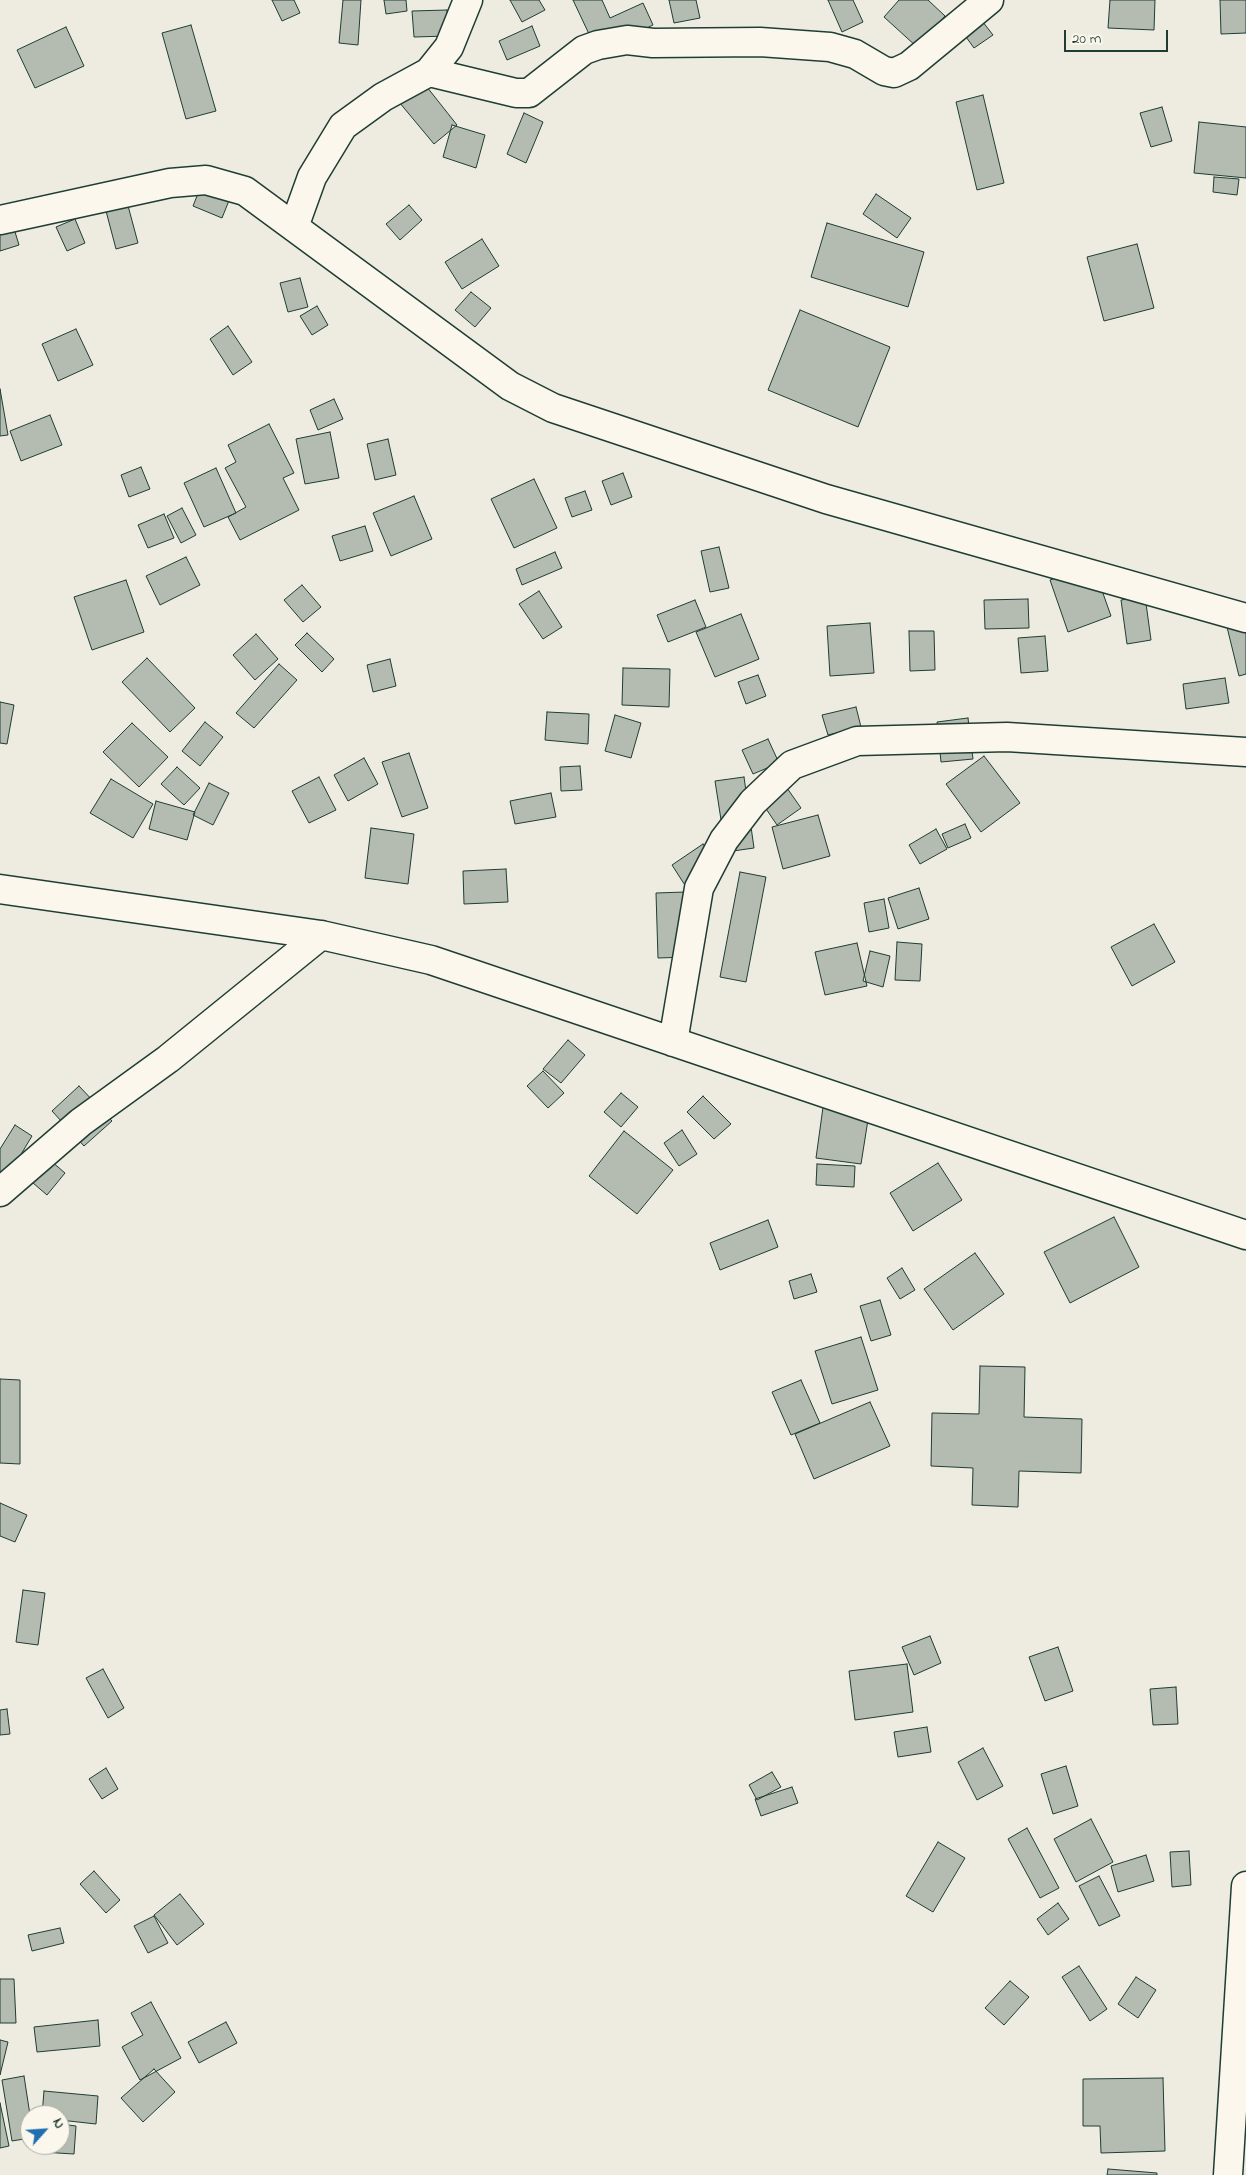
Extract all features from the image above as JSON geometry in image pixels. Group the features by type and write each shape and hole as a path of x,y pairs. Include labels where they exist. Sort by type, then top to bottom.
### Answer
{"street":[{"path":"294,227 312,177 344,126 383,97 429,72 449,47 468,0"},
{"path":"429,72 516,93 529,93 584,50 598,45 627,40 653,43 760,42 830,47 855,54 884,70 894,73 909,66 989,0"},
{"path":"0,220 170,183 206,180 245,191 510,386 553,408 826,499 1246,618"},
{"path":"673,1042 699,888 724,840 753,802 792,765 857,741 1007,737 1246,752"},
{"path":"0,889 321,935 431,960 1246,1235"},
{"path":"0,1192 81,1122 168,1059 321,935"},
{"path":"1228,2175 1246,1886"}],"building":[{"path":"272,0 294,0 300,13 282,21"},
{"path":"343,0 361,0 358,45 339,43"},
{"path":"384,0 406,0 407,11 386,14"},
{"path":"510,0 539,0 545,10 522,22"},
{"path":"573,0 602,0 610,18 643,3 653,25 597,51"},
{"path":"669,0 696,0 700,18 674,23"},
{"path":"828,0 853,0 863,22 842,32"},
{"path":"899,0 928,0 945,16 917,47 884,17"},
{"path":"1110,0 1155,0 1154,30 1108,28"},
{"path":"1220,0 1246,0 1246,33 1221,34"},
{"path":"447,10 448,36 414,37 412,11"},
{"path":"979,17 993,35 974,48 961,30"},
{"path":"191,25 216,111 186,119 162,33"},
{"path":"532,26 540,46 507,60 499,41"},
{"path":"66,27 84,66 35,88 17,50"},
{"path":"423,82 457,125 434,144 399,102"},
{"path":"983,95 1004,183 977,190 956,102"},
{"path":"1162,107 1172,141 1151,147 1140,113"},
{"path":"524,113 543,122 526,163 507,154"},
{"path":"1199,122 1246,127 1246,178 1194,173"},
{"path":"452,125 485,135 476,168 443,157"},
{"path":"1214,177 1239,179 1237,195 1213,192"},
{"path":"203,181 232,193 222,218 193,206"},
{"path":"123,187 138,243 116,249 101,192"},
{"path":"876,194 911,218 897,238 863,214"},
{"path":"409,205 422,220 400,240 386,224"},
{"path":"75,219 85,243 67,251 56,227"},
{"path":"12,222 19,245 0,251 0,226"},
{"path":"827,223 924,252 908,307 811,277"},
{"path":"482,239 499,266 462,289 445,262"},
{"path":"1137,244 1154,308 1104,321 1087,257"},
{"path":"300,278 308,307 288,312 280,283"},
{"path":"471,292 491,308 475,327 455,310"},
{"path":"317,306 328,325 312,335 300,316"},
{"path":"800,310 890,347 858,427 768,390"},
{"path":"228,326 252,362 233,375 210,339"},
{"path":"76,329 93,365 58,381 42,344"},
{"path":"0,389 8,435 0,436"},
{"path":"334,399 343,419 318,430 310,410"},
{"path":"50,415 62,445 21,461 10,431"},
{"path":"269,424 294,473 283,478 299,510 240,540 228,517 246,507 225,468 236,462 228,445"},
{"path":"330,432 339,478 305,484 296,439"},
{"path":"388,439 396,475 375,480 367,444"},
{"path":"141,467 150,489 129,497 121,475"},
{"path":"216,468 236,513 204,527 184,483"},
{"path":"623,473 632,497 611,505 602,481"},
{"path":"534,479 557,528 514,548 491,499"},
{"path":"585,491 592,510 572,517 565,498"},
{"path":"414,496 432,539 391,556 373,513"},
{"path":"182,508 196,535 181,543 167,516"},
{"path":"164,514 174,538 148,548 138,525"},
{"path":"365,526 373,551 340,561 332,536"},
{"path":"719,547 729,588 710,592 701,551"},
{"path":"555,552 562,568 522,585 516,569"},
{"path":"186,557 200,585 160,605 146,576"},
{"path":"1093,565 1111,616 1068,632 1050,580"},
{"path":"126,580 144,632 92,650 74,597"},
{"path":"302,585 321,607 303,622 284,600"},
{"path":"539,591 562,627 543,639 519,604"},
{"path":"1145,596 1151,640 1127,644 1121,600"},
{"path":"1028,599 1029,628 985,629 984,600"},
{"path":"695,600 706,627 668,642 657,615"},
{"path":"741,614 759,659 715,677 696,632"},
{"path":"1246,618 1246,674 1239,676 1226,623"},
{"path":"870,623 874,673 830,676 827,626"},
{"path":"909,631 934,631 935,670 910,671"},
{"path":"307,633 334,659 322,672 295,645"},
{"path":"256,634 278,659 255,680 233,655"},
{"path":"1045,636 1048,671 1021,673 1018,638"},
{"path":"147,658 195,708 170,732 122,682"},
{"path":"390,659 396,686 373,692 367,665"},
{"path":"279,664 297,680 254,728 236,713"},
{"path":"623,668 670,669 669,707 622,705"},
{"path":"758,675 766,696 746,704 738,682"},
{"path":"1225,678 1229,703 1186,709 1183,684"},
{"path":"0,702 14,705 7,744 0,743"},
{"path":"856,707 861,727 828,735 822,715"},
{"path":"547,712 589,714 588,744 545,740"},
{"path":"615,715 641,723 631,758 605,751"},
{"path":"968,718 973,759 941,762 937,722"},
{"path":"205,722 223,737 200,766 182,751"},
{"path":"132,723 168,757 139,787 103,752"},
{"path":"768,739 779,763 753,774 742,750"},
{"path":"409,753 428,808 402,817 382,762"},
{"path":"984,756 1020,803 981,832 946,784"},
{"path":"364,758 378,784 348,801 334,775"},
{"path":"580,766 582,790 561,791 560,767"},
{"path":"177,767 200,788 184,805 161,784"},
{"path":"319,777 336,810 309,823 292,791"},
{"path":"744,777 754,848 726,852 715,781"},
{"path":"780,778 801,808 777,825 756,794"},
{"path":"111,779 153,804 133,838 90,813"},
{"path":"209,783 229,793 213,825 193,815"},
{"path":"551,793 556,817 515,824 510,801"},
{"path":"156,801 195,812 187,840 149,829"},
{"path":"818,815 830,856 783,869 772,827"},
{"path":"965,824 971,838 948,848 942,834"},
{"path":"371,828 414,834 408,884 365,878"},
{"path":"936,829 947,849 920,864 909,845"},
{"path":"703,844 720,869 688,890 672,865"},
{"path":"506,869 508,902 464,904 463,871"},
{"path":"740,872 766,877 746,982 720,977"},
{"path":"919,888 929,919 898,929 888,898"},
{"path":"685,892 688,957 658,958 656,893"},
{"path":"884,899 889,928 869,932 864,903"},
{"path":"1154,924 1175,962 1132,986 1111,947"},
{"path":"897,942 922,944 920,981 895,980"},
{"path":"857,943 867,986 825,995 815,952"},
{"path":"870,951 890,956 883,987 863,981"},
{"path":"568,1040 585,1055 561,1083 543,1069"},
{"path":"543,1071 564,1093 548,1108 527,1086"},
{"path":"79,1086 112,1121 84,1146 52,1111"},
{"path":"621,1093 638,1107 621,1127 604,1112"},
{"path":"703,1096 731,1124 714,1139 687,1112"},
{"path":"824,1100 870,1107 861,1164 816,1158"},
{"path":"15,1125 32,1136 8,1176 0,1172 0,1149"},
{"path":"682,1130 697,1154 679,1166 664,1143"},
{"path":"624,1131 673,1170 637,1214 589,1176"},
{"path":"44,1155 65,1173 47,1195 26,1177"},
{"path":"938,1163 962,1200 913,1231 890,1193"},
{"path":"817,1164 855,1166 854,1187 816,1185"},
{"path":"1114,1217 1139,1267 1070,1303 1044,1252"},
{"path":"768,1220 778,1247 720,1270 710,1243"},
{"path":"975,1253 1004,1294 953,1330 924,1289"},
{"path":"902,1268 915,1290 900,1299 887,1278"},
{"path":"811,1274 817,1292 794,1299 789,1281"},
{"path":"880,1300 891,1335 871,1341 860,1306"},
{"path":"861,1337 878,1390 832,1404 815,1351"},
{"path":"980,1366 1025,1367 1024,1417 1082,1419 1081,1473 1019,1471 1018,1507 972,1505 973,1468 931,1466 932,1413 979,1414"},
{"path":"0,1379 20,1380 20,1464 0,1463"},
{"path":"801,1380 820,1423 791,1435 772,1392"},
{"path":"870,1402 890,1446 814,1479 795,1434"},
{"path":"0,1503 27,1515 15,1542 0,1536"},
{"path":"23,1590 45,1593 38,1645 16,1642"},
{"path":"930,1636 941,1663 914,1675 902,1647"},
{"path":"1058,1647 1073,1691 1045,1701 1029,1657"},
{"path":"907,1664 913,1712 855,1720 849,1671"},
{"path":"103,1669 124,1708 108,1718 86,1678"},
{"path":"1176,1687 1178,1724 1153,1725 1150,1689"},
{"path":"7,1709 10,1734 0,1735 0,1710"},
{"path":"927,1727 931,1752 898,1757 894,1732"},
{"path":"983,1748 1003,1786 977,1800 958,1762"},
{"path":"1066,1766 1078,1806 1053,1814 1041,1774"},
{"path":"106,1768 118,1789 102,1799 89,1779"},
{"path":"772,1772 781,1787 757,1800 749,1785"},
{"path":"792,1787 798,1803 761,1816 755,1799"},
{"path":"1091,1819 1113,1862 1076,1882 1054,1839"},
{"path":"1027,1828 1059,1888 1040,1898 1008,1839"},
{"path":"938,1842 965,1858 933,1912 906,1896"},
{"path":"1189,1851 1191,1885 1172,1887 1170,1852"},
{"path":"1146,1855 1154,1881 1118,1892 1111,1866"},
{"path":"94,1871 120,1900 106,1913 80,1884"},
{"path":"1099,1876 1120,1916 1099,1926 1079,1886"},
{"path":"180,1894 204,1924 177,1945 154,1915"},
{"path":"1058,1903 1069,1919 1048,1935 1037,1919"},
{"path":"154,1916 168,1943 148,1953 134,1926"},
{"path":"60,1928 64,1943 32,1951 28,1935"},
{"path":"1079,1966 1107,2009 1090,2021 1062,1977"},
{"path":"1136,1977 1156,1990 1138,2018 1118,2004"},
{"path":"0,1979 14,1979 16,2023 0,2023"},
{"path":"1010,1981 1029,1997 1004,2025 985,2008"},
{"path":"151,2002 181,2058 140,2080 122,2047 143,2035 131,2013"},
{"path":"98,2020 100,2046 37,2052 34,2027"},
{"path":"226,2022 237,2043 199,2063 188,2042"},
{"path":"0,2040 8,2042 0,2075"},
{"path":"154,2069 175,2092 143,2122 121,2098"},
{"path":"24,2076 28,2105 20,2105 20,2140 12,2141 2,2080"},
{"path":"1163,2078 1165,2151 1101,2153 1100,2126 1083,2126 1083,2079"},
{"path":"44,2091 98,2096 96,2124 70,2121 70,2105 43,2105"},
{"path":"0,2103 9,2146 0,2148"},
{"path":"70,2125 76,2126 74,2154 70,2154"},
{"path":"1108,2169 1157,2173 1157,2175 1107,2175"}]}
